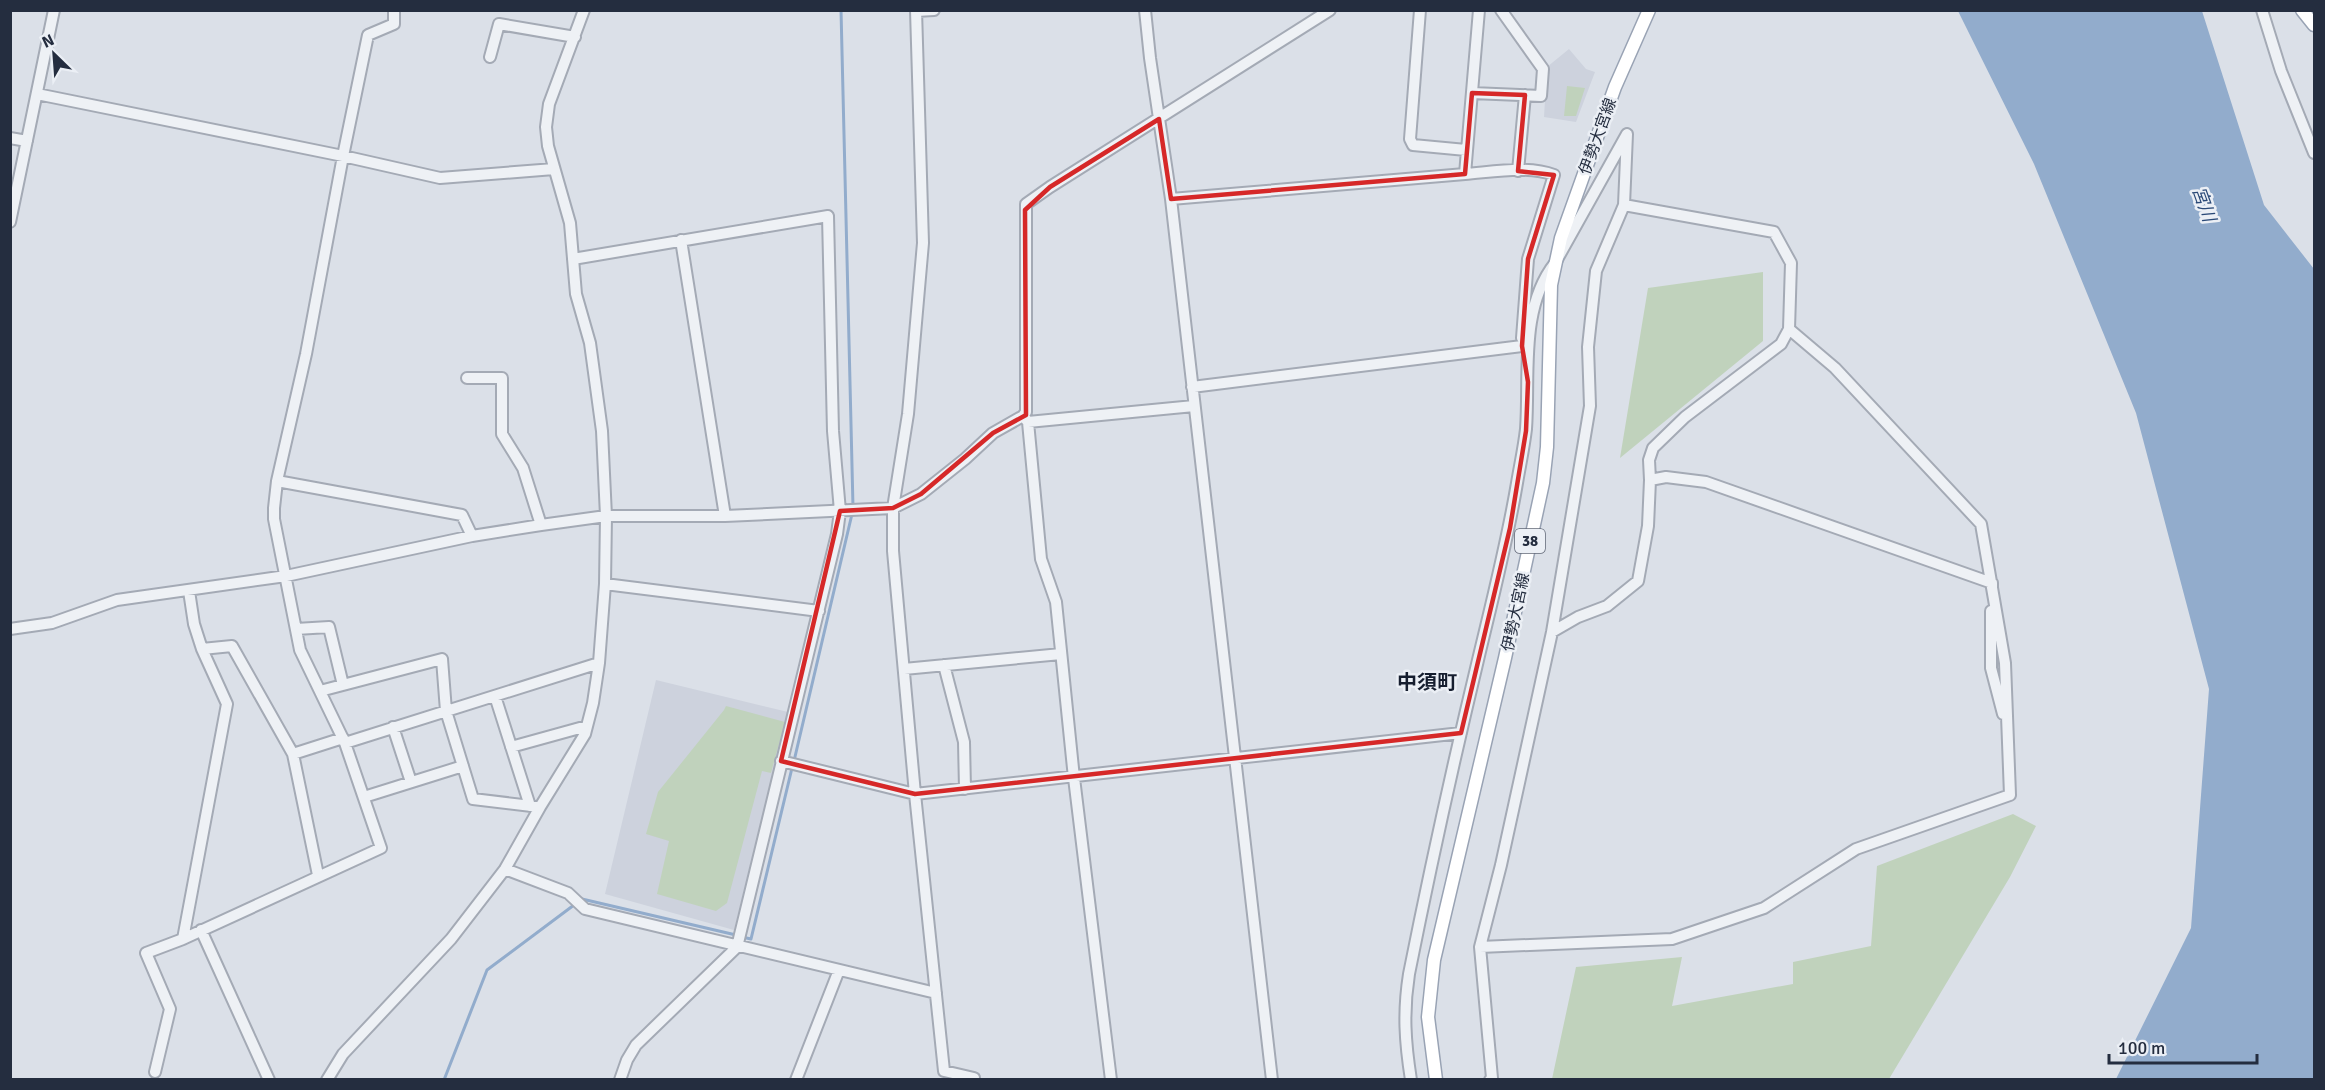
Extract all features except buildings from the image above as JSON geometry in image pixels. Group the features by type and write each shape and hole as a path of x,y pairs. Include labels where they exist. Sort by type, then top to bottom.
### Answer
{"main road":[{"name":"伊勢大宮線","path":"1436,1080 1428,1017 1434,960 1505,658 1543,483 1548,447 1551,285 1555,263 1561,238 1615,87 1649,10"},
{"path":"2302,10 2314,25"}],"street":[{"path":"10,222 54,10"},
{"path":"155,1072 170,1009 146,952 183,939 381,848 344,740 300,650 274,519 277,481 306,354 342,156 368,35 394,24 394,10"},
{"path":"327,1080 343,1054 451,939 505,869 535,806 585,734 587,726 599,663 605,584 606,516 599,410 590,343 576,294 570,223 554,169 546,127 549,104 584,10"},
{"path":"934,10 916,11 922,243 908,414 893,508 893,550 942,1076 974,1078 974,1080"},
{"path":"1145,10 1150,58 1172,199 1272,1080"},
{"path":"1111,1080 1074,778 1056,602 1041,559 1026,419 1026,204 1330,10"},
{"path":"1420,10 1410,139 1413,145 1466,150"},
{"path":"1465,174 1479,10"},
{"path":"1472,93 1540,96 1543,69 1501,10"},
{"path":"2262,10 2281,70 2314,153"},
{"path":"490,57 499,24 575,37"},
{"path":"38,94 440,178 554,169"},
{"path":"1518,171 1525,95"},
{"path":"1490,1080 1492,1078 1480,947 1501,865 1552,632 1590,406 1588,347 1596,271 1624,205 1627,134 1555,263 1544,277 1524,347"},
{"path":"10,138 27,141"},
{"path":"1172,199 1465,174 1518,171 1546,172 1554,175 1528,259 1524,347 1528,382 1526,431 1510,528 1461,733 1408,974 1404,1006 1405,1036 1411,1080"},
{"path":"1552,632 1578,617 1607,606 1638,580 1648,526 1649,460 1653,448 1685,417 1781,344 1789,329 1791,263 1773,232 1624,205"},
{"path":"573,259 828,216 833,431 843,510 784,762 737,946 636,1045 627,1060 620,1080"},
{"path":"681,240 725,516"},
{"path":"1480,947 1672,939 1764,908 1856,849 2010,795 2012,767 2008,734 1991,668 1992,583 1981,524 1835,368 1789,329"},
{"path":"1192,387 1524,347"},
{"path":"467,378 502,378 502,434 523,468 541,525"},
{"path":"10,629 52,623 117,600 286,576 472,536 606,516 725,516 893,508 921,494 993,433 1026,419 1194,406"},
{"path":"1650,480 1665,477 1706,482 1992,583"},
{"path":"277,481 462,515 472,536"},
{"path":"605,584 819,611"},
{"path":"183,939 227,704 202,649 194,624 189,591"},
{"path":"296,629 328,627 343,685"},
{"path":"202,649 232,646 293,754 318,875"},
{"path":"904,669 1061,654"},
{"path":"320,691 442,659 446,711 473,799 535,806"},
{"path":"293,754 393,727 599,663"},
{"path":"944,665 964,742 965,789"},
{"path":"495,696 511,747 535,806"},
{"path":"511,747 587,726"},
{"path":"393,727 411,782"},
{"path":"784,762 915,794 1461,733"},
{"path":"364,797 463,765"},
{"path":"505,869 568,893 585,909 936,993"},
{"path":"201,930 269,1080"},
{"path":"796,1080 838,970"}],"highlighted area":[{"path":"1472,93 1525,95 1518,171 1554,175 1528,259 1522,346 1528,382 1526,431 1510,528 1461,733 915,794 781,761 840,511 893,508 921,494 993,433 1026,415 1025,210 1050,187 1159,119 1171,199 1465,174"}],"shaded area":[{"path":"1569,49 1586,69 1595,72 1576,122 1544,117 1547,67"},
{"path":"656,680 788,712 734,930 605,894"}],"green space":[{"path":"1567,86 1585,88 1576,116 1564,116"},
{"path":"1763,272 1763,341 1620,458 1648,288"},
{"path":"726,706 785,722 771,773 762,771 727,903 716,911 657,894 669,841 646,834 658,792"},
{"path":"2013,814 2036,826 2010,877 1889,1079 1552,1079 1576,967 1682,957 1672,1006 1793,984 1793,962 1871,946 1877,866"}],"water":[{"name":"宮川","path":"1958,11 2202,11 2264,205 2314,269 2314,1079 2116,1079 2191,928 2209,689 2136,413 2034,164"}],"waterway":[{"path":"841,10 853,507"},
{"path":"794,761 852,514"},
{"path":"742,937 751,939 792,768"},
{"path":"444,1080 487,970 582,899 736,935"}],"district":[{"name":"中須町","path":"1427,682"}]}
